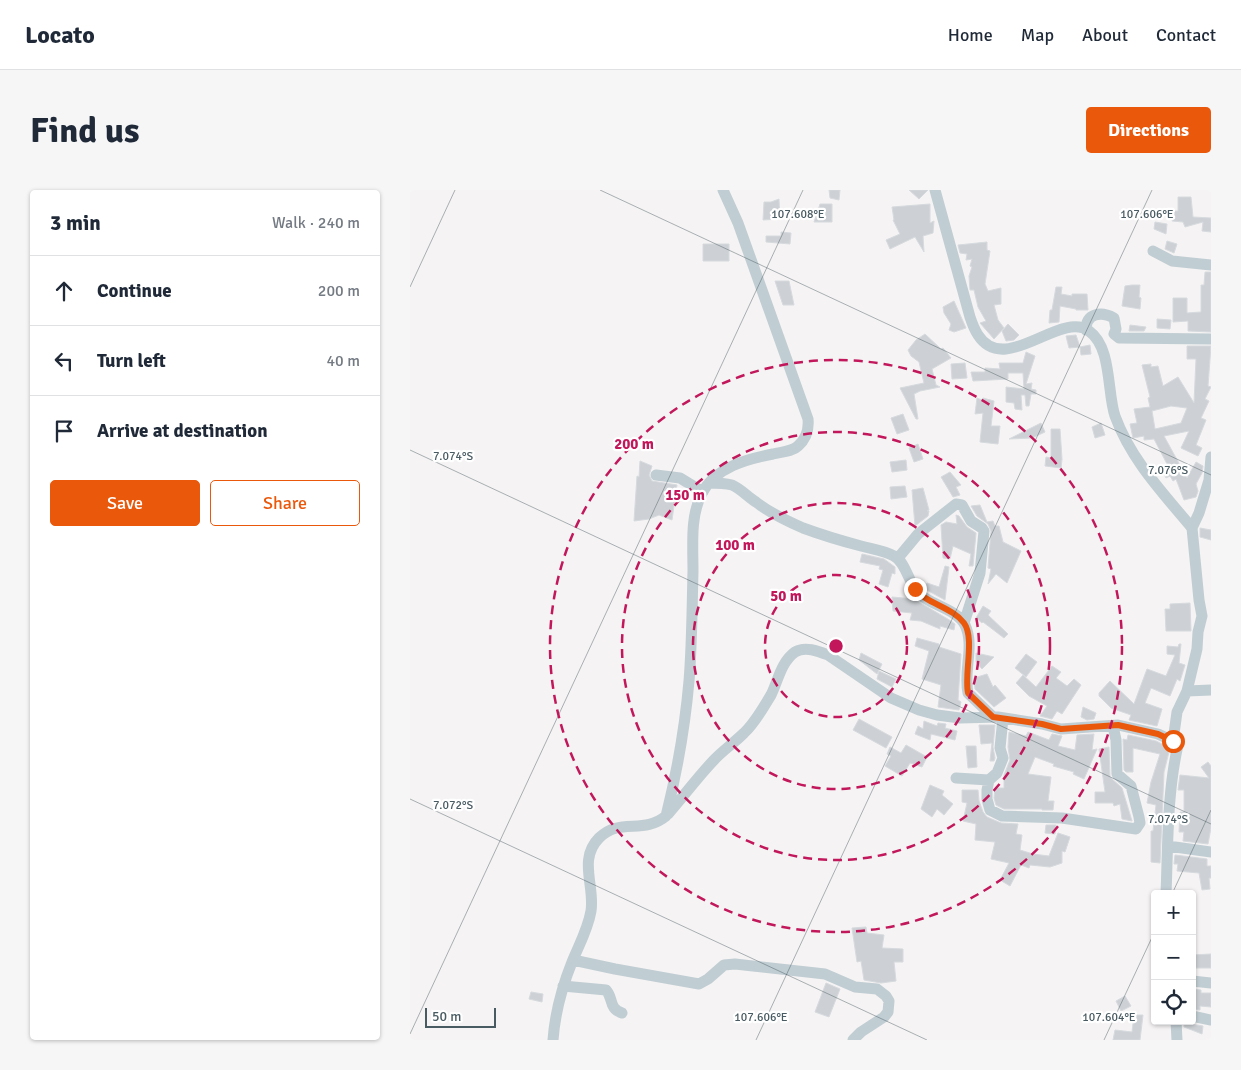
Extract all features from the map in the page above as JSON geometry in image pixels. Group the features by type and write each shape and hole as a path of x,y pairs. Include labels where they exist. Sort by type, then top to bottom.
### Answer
{"street":[{"path":"666,816 686,713 689,681 694,520 697,506 706,488 722,472 747,460 791,451 798,447 804,439 808,428 808,419 738,223 724,190"},
{"path":"935,190 970,317 978,336 990,346 1016,348 1059,329 1077,326 1086,330 1096,339 1104,353 1114,414 1124,437 1150,478 1192,528"},
{"path":"1153,251 1172,261 1211,265"},
{"path":"1086,330 1087,321 1091,317 1094,315 1107,315 1114,318 1116,329 1114,334 1119,338 1211,339"},
{"path":"1173,741 1176,712 1187,691 1197,649 1198,632 1202,616 1192,528 1199,513 1209,480 1211,457"},
{"path":"656,475 680,478 706,488 720,483 734,486 768,510 802,528 835,539 886,552 898,558 909,581 919,594 942,606 964,623 968,642 966,678 968,693 998,717 1000,748 1003,758 997,774 989,780 956,778"},
{"path":"898,558 918,534 956,504 962,505 971,521 984,531 980,573 964,623"},
{"path":"553,1040 563,986 591,913 587,869 592,848 598,838 608,831 621,826 639,827 653,825 666,816 713,761 746,732 772,693 783,666 797,650 813,650 828,655 890,698 937,715 960,718 998,717 1061,729 1118,725 1158,734 1173,741 1178,745 1170,814 1166,890"},
{"path":"1187,691 1211,690"},
{"path":"989,780 987,799 990,810 1002,816 1062,818 1136,829 1140,823 1140,817 1131,786 1117,774 1116,740 1113,726"},
{"path":"1168,846 1211,852"},
{"path":"573,960 699,984 724,965 749,965 825,974 855,987 876,989 886,996 889,1001 888,1012 853,1040"},
{"path":"1196,982 1211,983"},
{"path":"563,986 606,990 609,993 613,1007 616,1011 622,1013"},
{"path":"1196,1017 1211,1020"},
{"path":"1176,1025 1177,1040"}],"building":[{"path":"829,190 840,190 839,200 830,198"},
{"path":"909,190 928,190 919,199"},
{"path":"1178,197 1191,197 1193,217 1211,218 1211,232 1202,231 1203,222 1185,227 1183,222 1172,221 1172,211 1178,211"},
{"path":"779,199 780,219 763,220 764,202"},
{"path":"820,204 832,204 832,222 814,222"},
{"path":"930,204 930,223 934,221 933,233 923,236 924,252 915,237 890,249 886,240 900,234 893,220 892,207"},
{"path":"1155,222 1167,224 1166,234 1154,229"},
{"path":"781,232 791,233 790,244 766,242 766,236 781,236"},
{"path":"1167,241 1177,244 1174,253 1165,249"},
{"path":"987,242 987,250 990,251 985,284 988,291 1001,288 1001,304 994,305 998,320 1004,328 994,339 980,323 986,321 978,307 974,290 970,290 969,276 972,259 966,260 967,254 960,253 958,245"},
{"path":"703,244 729,244 729,261 703,261"},
{"path":"1205,272 1211,272 1211,332 1188,331 1188,321 1173,322 1173,298 1187,298 1187,313 1201,312 1201,285 1204,285"},
{"path":"775,281 789,281 794,305 783,305"},
{"path":"1140,285 1140,309 1122,306 1125,286"},
{"path":"1056,287 1062,287 1061,294 1072,296 1072,294 1087,294 1088,310 1076,310 1060,306 1059,322 1049,323"},
{"path":"954,301 966,328 954,332 949,330 951,324 944,313 943,307"},
{"path":"1157,319 1171,320 1170,329 1157,328"},
{"path":"1008,324 1019,335 1014,340 1006,341 1002,331"},
{"path":"1130,325 1146,327 1144,331 1129,331"},
{"path":"925,334 941,349 943,348 951,358 932,369 936,385 940,387 914,394 918,419 916,419 900,388 924,383 919,362 911,356 908,350 916,340"},
{"path":"1076,335 1080,347 1069,348 1066,336"},
{"path":"1090,345 1091,354 1081,355 1080,347"},
{"path":"1187,346 1211,346 1208,386 1211,387 1205,399 1209,401 1201,418 1206,420 1196,445 1202,448 1198,456 1181,448 1189,431 1164,436 1187,478 1196,462 1203,466 1202,473 1196,484 1198,491 1196,497 1184,500 1176,479 1173,481 1170,476 1166,478 1161,467 1167,464 1154,439 1144,440 1144,436 1133,438 1130,424 1137,423 1134,409 1150,407 1148,398 1150,397 1142,365 1151,364 1151,367 1158,366 1163,386 1178,377 1194,403 1196,359 1187,359","holes":["1171,406 1187,408 1181,423 1155,429 1152,411"]},
{"path":"1026,352 1035,356 1026,384 1032,383 1031,389 1036,390 1036,394 1031,394 1029,406 1026,406 1025,395 1021,395 1022,410 1015,409 1014,403 1006,402 1006,387 1024,389 1023,373 1008,373 1008,379 973,381 971,372 985,372 985,368 1000,369 999,363 1023,363"},
{"path":"965,363 967,378 952,379 951,364"},
{"path":"977,398 994,401 991,426 1000,426 998,444 980,442 983,413 975,414"},
{"path":"903,414 909,430 897,434 891,418"},
{"path":"1041,423 1045,432 1032,438 1009,439"},
{"path":"1101,423 1105,435 1095,438 1092,427"},
{"path":"1051,429 1060,429 1061,468 1045,466 1046,457 1051,458"},
{"path":"918,444 923,459 914,462 909,448"},
{"path":"906,460 907,470 892,472 890,462"},
{"path":"640,461 652,466 649,475 652,481 677,485 672,520 659,515 649,519 634,521"},
{"path":"950,472 961,485 956,487 960,495 953,497 941,477"},
{"path":"905,486 907,497 891,499 890,487"},
{"path":"923,488 929,510 927,511 929,511 928,516 915,526 912,490"},
{"path":"980,505 987,522 993,521 995,526 999,526 1003,542 1021,551 1007,583 996,574 988,584 991,569 988,568 991,531 988,524 977,516 971,506"},
{"path":"956,515 959,516 967,527 976,533 973,566 969,566 971,554 953,546 950,559 943,558 941,525 946,522 957,524"},
{"path":"1200,528 1211,530 1211,540 1200,537"},
{"path":"862,554 884,559 895,567 895,574 892,573 888,587 879,584 883,570 879,569 880,566 860,562"},
{"path":"945,566 949,567 945,600 925,589 927,583 939,587"},
{"path":"892,597 914,599 955,624 954,630 940,626 940,629 921,621 910,620 912,613 893,611"},
{"path":"1190,603 1191,631 1166,631 1165,609 1170,609 1170,604"},
{"path":"983,606 991,611 988,615 1008,634 1004,638 976,618"},
{"path":"917,638 939,644 939,647 961,654 958,700 961,702 959,710 938,707 941,685 922,679 929,651 915,646"},
{"path":"1181,644 1179,663 1185,665 1180,681 1177,679 1170,696 1151,688 1145,703 1162,709 1157,726 1129,720 1131,715 1111,708 1099,696 1099,693 1110,681 1134,704 1147,669 1166,676 1175,655 1167,654 1167,646 1178,647"},
{"path":"861,653 882,664 877,674 859,660"},
{"path":"976,653 994,657 982,669 976,662"},
{"path":"1026,654 1037,662 1026,677 1015,668"},
{"path":"1052,666 1061,672 1056,678 1067,686 1074,679 1081,685 1062,714 1057,711 1052,719 1040,716 1047,706 1029,696 1016,683 1023,675 1036,687"},
{"path":"879,671 896,679 892,687 877,679"},
{"path":"987,674 993,687 995,685 1006,698 994,707 975,689 974,678"},
{"path":"1083,707 1096,713 1094,719 1087,720 1081,717"},
{"path":"859,719 892,737 886,748 853,730"},
{"path":"924,721 937,726 938,723 946,724 945,728 957,731 955,740 931,734 930,740 915,734 918,726 923,729"},
{"path":"979,725 995,725 994,761 990,761 992,743 981,744"},
{"path":"1009,732 1026,736 1028,732 1049,740 1052,734 1062,736 1058,746 1075,750 1077,735 1094,734 1092,750 1097,749 1084,779 1073,774 1074,772 1053,766 1054,764 1035,757 1028,774 1051,777 1048,801 1054,801 1053,810 1004,809 996,805 994,798 995,788 1004,788 1004,775 1010,760 1008,747"},
{"path":"1128,735 1156,741 1170,748 1164,772 1160,863 1151,862 1151,831 1153,831 1156,805 1147,803 1151,782 1160,754 1133,748 1133,772 1126,772 1124,770 1123,739 1127,740"},
{"path":"906,745 927,757 922,767 910,763 902,776 885,766 891,756 887,754 890,747 901,753"},
{"path":"966,746 976,746 977,767 968,768"},
{"path":"1109,747 1110,777 1122,788 1132,821 1122,819 1120,804 1114,806 1113,803 1095,803 1095,792 1105,792 1099,749"},
{"path":"1208,762 1211,766 1211,828 1208,844 1183,841 1184,832 1179,832 1180,812 1184,812 1184,790 1178,790 1180,775 1209,778 1201,767"},
{"path":"930,785 944,791 942,795 953,804 944,815 937,809 932,817 921,809"},
{"path":"962,790 978,790 979,801 987,817 1001,823 1018,824 1016,834 1022,835 1020,850 1049,856 1058,833 1070,837 1065,852 1062,851 1062,863 1050,867 1030,865 1029,868 1021,865 1010,886 1000,880 1009,863 991,859 995,842 975,840 976,824 963,821 967,803 962,802"},
{"path":"1046,825 1056,825 1055,834 1045,833"},
{"path":"1175,855 1207,859 1207,866 1211,866 1210,889 1202,890 1199,873 1177,871 1178,864 1174,864"},
{"path":"866,927 867,933 884,935 882,948 903,949 903,962 894,962 896,981 881,983 864,980 861,961 857,962 852,928"},
{"path":"1211,954 1211,968 1196,968 1196,955"},
{"path":"826,983 840,989 829,1017 815,1012"},
{"path":"1196,989 1201,990 1201,993 1211,993 1211,1007 1200,1006 1200,1010 1196,1010"},
{"path":"531,992 543,994 542,1002 529,999"},
{"path":"1125,996 1131,1006 1121,1011 1116,1001"},
{"path":"1134,1015 1143,1015 1140,1040 1113,1040 1115,1030 1132,1032"},
{"path":"1184,1025 1203,1026 1202,1034 1184,1027"}],"route":[{"path":"915,589 924,598 942,606 964,623 968,642 966,686 968,693 972,699 993,717 1042,724 1061,729 1118,725 1158,734 1173,741"}]}
